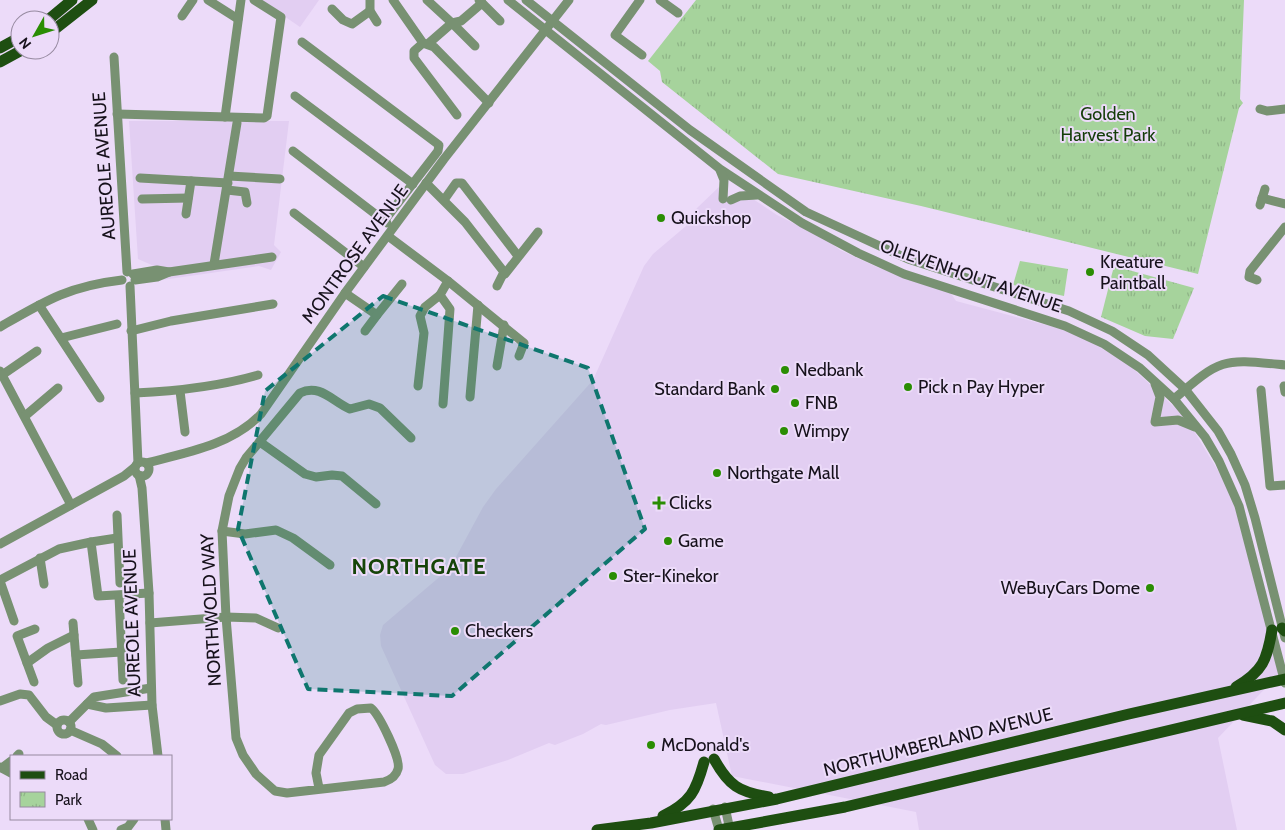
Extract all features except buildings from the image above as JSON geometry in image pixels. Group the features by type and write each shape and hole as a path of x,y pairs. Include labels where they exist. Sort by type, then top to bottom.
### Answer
{"main road":[{"path":"60,10 72,0"},
{"path":"60,25 92,0"},
{"path":"1228,692 1252,677 1259,670 1281,632"},
{"name":"NORTHUMBERLAND AVENUE","path":"597,830 651,823 719,808 777,799 1285,680"},
{"path":"724,829 845,807 1285,703"},
{"path":"1238,714 1265,719 1285,730"},
{"path":"651,823 686,802 709,761 738,789 750,794 777,799"},
{"path":"753,830 766,821"}],"street":[{"path":"182,16 193,0"},
{"path":"208,0 238,19"},
{"path":"225,117 241,0"},
{"path":"117,114 264,118 269,113 281,17 254,0"},
{"path":"370,0 370,11 377,22"},
{"path":"393,0 426,43 489,102"},
{"path":"427,0 475,46"},
{"name":"OLIEVENHOUT AVENUE","path":"508,0 720,169 757,196 818,232 904,274 1065,326 1104,344 1152,379 1174,399 1198,428 1219,461 1239,506 1281,632"},
{"name":"OLIEVENHOUT AVENUE","path":"526,0 690,130 806,212 908,259 1068,311 1112,331 1148,355 1185,389 1218,431 1245,484 1281,632 1285,680"},
{"name":"MONTROSE AVENUE","path":"0,544 124,476 165,459 228,438 256,420 345,293 426,183 569,0"},
{"path":"640,0 615,34 642,55"},
{"path":"660,0 678,13"},
{"path":"458,115 414,58 414,51 452,23 461,21 480,1 500,21"},
{"path":"332,8 343,20 352,24 370,11"},
{"path":"302,42 438,143 438,151 384,221"},
{"name":"AUREOLE AVENUE","path":"114,57 138,448 141,469 150,623 152,704 158,755"},
{"path":"295,96 413,184"},
{"path":"1260,109 1267,111 1285,109"},
{"path":"214,264 237,123"},
{"path":"292,152 384,221 391,232 504,325 524,343 519,356"},
{"path":"720,169 727,200 740,196 757,196"},
{"path":"140,178 228,183 280,179"},
{"path":"186,214 191,181"},
{"path":"444,200 456,182 462,183 518,256"},
{"path":"228,183 245,192 247,204"},
{"path":"426,183 465,222 505,274"},
{"path":"1262,197 1285,204"},
{"path":"142,199 188,198"},
{"path":"294,213 364,267"},
{"path":"1250,278 1252,269 1285,227"},
{"path":"497,286 538,232"},
{"path":"0,327 68,290 90,284 129,278 157,270 168,272 272,257"},
{"path":"418,386 424,333 420,316 425,307 440,295 448,280"},
{"path":"365,331 402,284"},
{"path":"345,293 377,315"},
{"path":"440,295 450,309 443,404"},
{"path":"131,331 171,321 273,304"},
{"path":"39,305 100,398"},
{"path":"470,398 478,305"},
{"path":"62,338 117,324"},
{"path":"497,366 504,325"},
{"path":"37,351 1,373 71,505"},
{"path":"1174,399 1209,370 1222,363 1240,360 1285,365"},
{"path":"135,393 180,391 235,382 258,375"},
{"path":"1152,379 1160,397 1155,422 1178,420 1198,428"},
{"path":"1284,386 1285,392"},
{"path":"25,416 58,388"},
{"name":"NORTHWOLD WAY","path":"319,788 287,793 275,791 256,774 243,755 236,738 226,617 222,531 229,496 240,468 300,393 307,390 318,390 350,409 373,405 392,417 411,438"},
{"path":"1261,390 1270,486 1285,485"},
{"path":"180,391 186,432"},
{"path":"260,442 305,474 316,477 332,474 342,476 376,504"},
{"path":"116,516 120,583"},
{"path":"222,531 246,534 276,530 293,538 330,565"},
{"path":"14,620 0,580 40,558 68,546 118,538"},
{"path":"91,542 98,596 148,593"},
{"path":"40,558 44,584"},
{"path":"119,596 123,680"},
{"path":"150,623 226,617 261,618 278,628"},
{"path":"73,623 78,683"},
{"path":"34,682 17,636 35,630"},
{"path":"27,663 48,648 74,635"},
{"path":"76,655 121,652"},
{"path":"0,701 20,694 29,695 46,717 57,725 57,730 61,734 66,734 69,726 94,697 151,688"},
{"path":"118,692 120,707"},
{"path":"87,704 106,708 152,704"},
{"path":"371,708 375,712 398,764 395,775 391,780 374,784 319,788 316,773 319,754 345,718 357,709 371,708"},
{"path":"69,726 102,744 116,755"},
{"path":"719,808 724,829"},
{"path":"121,830 128,827 133,820"}],"highlighted area":[{"path":"383,296 588,368 645,529 452,696 308,689 238,529 265,391"}],"shaded area":[{"path":"261,0 319,0 300,27"},
{"path":"129,121 289,121 274,245 281,252 271,270 259,266 155,281 154,266 138,259"},
{"name":"Northgate Mall","path":"719,187 733,202 736,200 753,199 777,215 827,240 840,250 877,267 950,292 956,301 1073,332 1127,363 1186,418 1231,492 1279,674 1218,738 1237,830 919,830 916,812 732,776 716,703 670,710 606,725 601,724 583,734 555,745 549,743 508,760 463,774 446,774 435,765 381,646 380,635 383,625 450,568 483,507 496,489 593,380 644,266 653,254 686,226 697,208"}],"green space":[{"name":"Golden Harvest Park","path":"696,0 1244,0 1240,99 1243,103 1239,108 1198,274 921,206 778,174 662,82 660,71 648,61"},
{"path":"1020,261 1068,269 1064,296 1013,285"},
{"path":"1114,266 1194,288 1173,339 1145,336 1101,317"}],"place":[{"name":"Quickshop","path":"661,218"},
{"name":"Kreature Paintball","path":"1090,272"},
{"name":"Nedbank","path":"785,370"},
{"name":"Pick n Pay Hyper","path":"908,387"},
{"name":"Standard Bank","path":"775,389"},
{"name":"FNB","path":"795,403"},
{"name":"Wimpy","path":"784,431"},
{"name":"Northgate Mall","path":"717,473"},
{"name":"Clicks","path":"659,503"},
{"name":"Game","path":"668,541"},
{"name":"Ster-Kinekor","path":"613,576"},
{"name":"WeBuyCars Dome","path":"1150,588"},
{"name":"Checkers","path":"455,631"},
{"name":"McDonald's","path":"651,745"}],"district":[{"name":"NORTHGATE","path":"419,566"}]}
